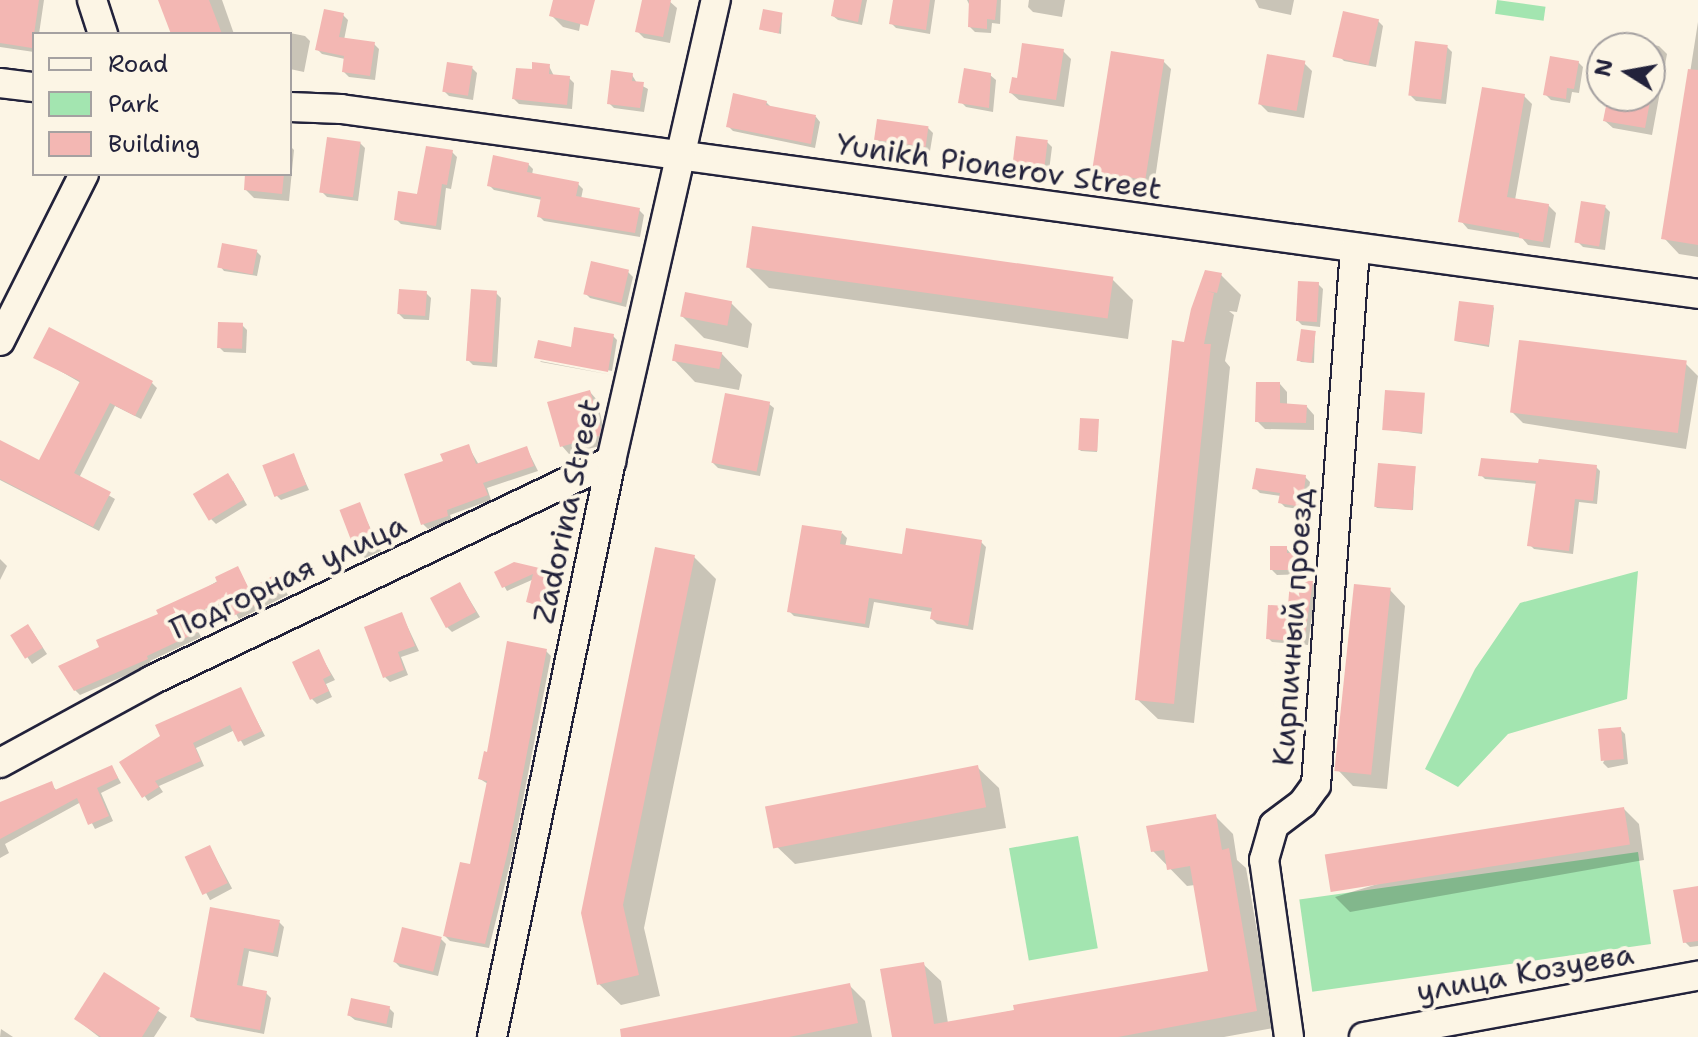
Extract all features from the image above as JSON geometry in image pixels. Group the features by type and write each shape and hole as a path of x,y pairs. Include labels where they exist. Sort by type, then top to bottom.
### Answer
{"street":[{"path":"92,0 102,32"},
{"name":"Zadorina Street","path":"492,1037 611,461 716,0"},
{"path":"0,83 32,87"},
{"name":"Yunikh Pionerov Street","path":"292,107 341,109 682,158 1698,294"},
{"path":"0,341 83,176"},
{"name":"Кирпичный проезд","path":"1289,1037 1264,860 1274,825 1303,803 1316,785 1355,249"},
{"name":"Подгорная улица","path":"0,763 152,680 611,461"},
{"name":"улица Козуева","path":"1364,1037 1698,976"}],"green space":[{"path":"1497,0 1546,7 1544,21 1495,14"},
{"path":"1638,571 1627,699 1508,734 1458,787 1425,769 1475,669 1520,603"},
{"path":"1078,836 1098,948 1029,960 1009,848"},
{"path":"1638,852 1651,944 1312,992 1299,900"}],"building":[{"path":"0,0 39,0 32,48 0,43"},
{"path":"158,0 209,0 221,32 170,32"},
{"path":"553,0 595,0 588,26 549,16"},
{"path":"642,0 671,0 663,37 635,32"},
{"path":"834,0 862,0 858,22 831,16"},
{"path":"893,0 930,0 926,30 889,24"},
{"path":"969,0 997,0 995,20 987,19 987,29 968,27"},
{"path":"324,9 344,13 339,37 375,42 370,76 342,72 344,56 315,50"},
{"path":"763,9 783,13 779,33 759,30"},
{"path":"1343,11 1379,19 1368,65 1332,57"},
{"path":"1415,41 1448,45 1441,100 1408,96"},
{"path":"1022,43 1064,49 1056,100 1009,93 1012,77 1017,78"},
{"path":"1111,51 1164,59 1145,180 1092,171"},
{"path":"1267,54 1305,61 1297,111 1258,104"},
{"path":"1550,56 1579,61 1574,89 1567,88 1566,99 1543,95"},
{"path":"447,62 473,66 468,96 442,92"},
{"path":"532,62 550,64 549,74 570,76 567,105 512,99 516,68 532,69"},
{"path":"964,68 991,73 989,108 958,103"},
{"path":"1688,69 1698,70 1698,245 1661,239"},
{"path":"611,70 633,73 632,81 644,82 640,108 607,104"},
{"path":"1482,87 1525,94 1507,197 1549,204 1543,242 1519,238 1519,233 1458,222"},
{"path":"733,93 767,101 766,105 816,115 811,144 726,127"},
{"path":"1605,112 1648,112 1645,128 1603,121"},
{"path":"877,119 928,126 926,147 874,140"},
{"path":"1016,136 1048,140 1044,174 1012,170"},
{"path":"327,137 361,142 353,197 319,192"},
{"path":"426,146 453,150 447,185 442,184 436,226 394,220 398,191 417,194"},
{"path":"493,155 529,163 527,172 579,182 576,196 640,208 635,233 537,217 541,197 487,186"},
{"path":"245,176 284,176 282,194 244,190"},
{"path":"1581,201 1606,205 1599,246 1574,242"},
{"path":"752,226 1113,277 1108,318 746,268"},
{"path":"222,243 257,250 253,274 217,268"},
{"path":"591,261 629,270 621,303 583,294"},
{"path":"1205,270 1222,273 1217,293 1207,291 1214,293 1204,344 1211,344 1174,704 1135,700 1172,340 1184,342 1191,309"},
{"path":"1298,281 1319,282 1317,322 1296,321"},
{"path":"399,289 427,291 425,316 397,314"},
{"path":"471,289 497,291 492,363 466,361"},
{"path":"685,292 732,301 727,326 680,317"},
{"path":"1459,301 1494,305 1489,345 1454,341"},
{"path":"218,322 243,323 242,349 217,348"},
{"path":"49,327 153,381 135,416 110,403 74,473 111,492 93,527 0,479 0,440 39,460 80,381 33,358"},
{"path":"574,327 614,334 608,372 534,358 538,340 571,347"},
{"path":"1301,329 1316,331 1311,363 1297,361"},
{"path":"1519,340 1687,361 1678,433 1510,412"},
{"path":"675,344 722,352 719,369 672,361"},
{"path":"1256,382 1280,382 1280,403 1307,405 1306,423 1255,422"},
{"path":"590,390 601,429 599,436 560,447 547,402"},
{"path":"1385,390 1425,393 1422,433 1382,430"},
{"path":"725,393 770,402 757,471 711,463"},
{"path":"1080,418 1099,419 1097,451 1078,450"},
{"path":"469,444 476,464 527,446 534,466 483,483 488,495 447,510 448,516 421,525 404,474 443,461 440,454"},
{"path":"294,453 306,485 274,497 262,465"},
{"path":"1481,458 1538,463 1539,459 1597,465 1593,501 1575,499 1569,551 1527,546 1536,481 1478,476"},
{"path":"1378,463 1416,466 1412,510 1374,507"},
{"path":"1256,468 1306,475 1302,507 1278,503 1280,493 1252,489"},
{"path":"228,473 244,500 209,521 193,494"},
{"path":"360,502 377,546 356,554 339,510"},
{"path":"802,525 842,531 840,544 902,554 906,528 982,540 968,626 930,619 932,608 869,598 865,624 787,612"},
{"path":"1270,546 1287,546 1287,553 1304,552 1304,570 1270,570"},
{"path":"655,547 695,555 623,905 639,975 597,985 581,913"},
{"path":"514,562 552,571 544,607 526,602 533,574 502,588 494,572"},
{"path":"238,566 249,589 276,574 285,590 233,616 225,600 190,616 198,632 147,656 148,659 74,691 58,666 99,647 96,640 158,614 156,610 217,582 215,577"},
{"path":"1290,580 1313,581 1304,642 1266,639 1268,605 1288,606"},
{"path":"460,582 476,612 446,628 430,598"},
{"path":"1354,584 1391,588 1371,775 1334,771"},
{"path":"402,612 415,646 398,652 404,670 383,678 364,627"},
{"path":"28,624 43,648 25,659 10,635"},
{"path":"507,641 547,649 508,851 485,944 443,936 460,862 470,864 487,781 478,779 484,751 487,752"},
{"path":"319,649 331,675 323,679 329,691 310,700 292,662"},
{"path":"241,687 262,731 238,742 230,725 193,743 201,761 155,781 159,787 142,798 119,762 160,736 155,725"},
{"path":"1621,727 1624,759 1601,761 1598,729"},
{"path":"112,765 118,778 97,788 109,816 88,825 77,798 0,839 0,802 52,781 55,790"},
{"path":"978,765 986,807 773,849 765,806"},
{"path":"1624,807 1630,845 1331,892 1325,854"},
{"path":"1216,814 1222,850 1229,848 1257,1011 1118,1037 892,1037 880,969 924,962 934,1024 1014,1010 1013,1005 1208,971 1190,866 1167,870 1164,850 1151,852 1146,826"},
{"path":"210,845 228,883 202,895 185,857"},
{"path":"1698,886 1698,941 1683,943 1673,890"},
{"path":"210,907 280,920 273,953 244,948 237,985 267,991 260,1030 190,1017"},
{"path":"402,927 442,937 433,972 393,962"},
{"path":"104,972 160,1008 142,1037 101,1037 74,1019"},
{"path":"850,983 858,1023 789,1037 621,1037 620,1029"},
{"path":"351,998 390,1006 386,1024 347,1016"}]}
